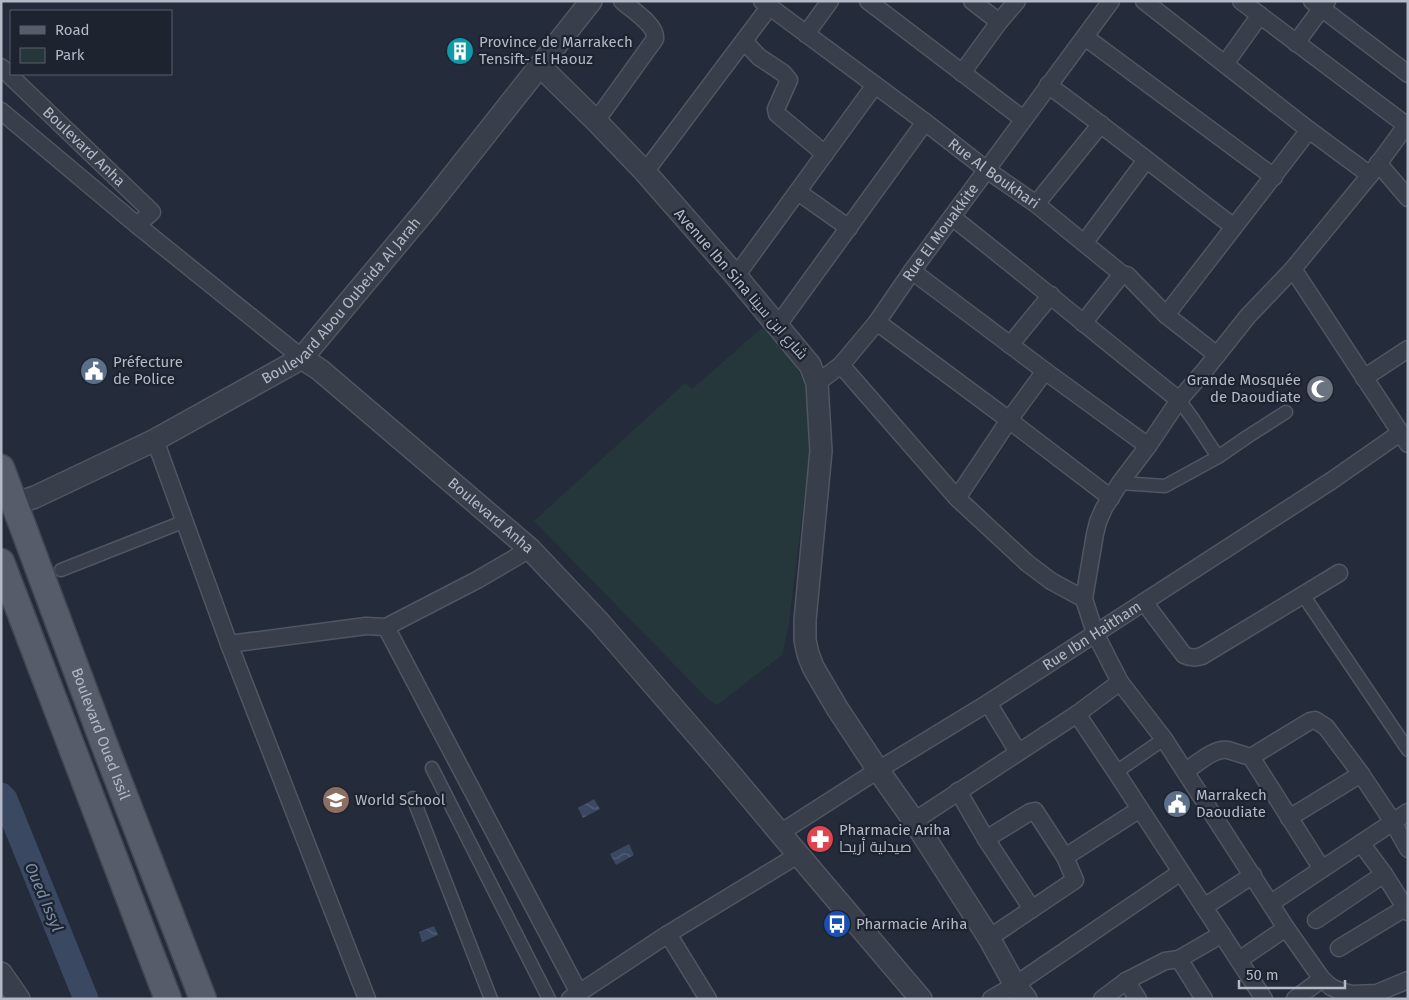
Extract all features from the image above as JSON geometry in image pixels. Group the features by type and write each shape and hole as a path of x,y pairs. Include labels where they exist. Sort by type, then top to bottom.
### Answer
{"main road":[{"name":"Boulevard Oued Issil","path":"1,468 203,999"},
{"path":"1,562 168,999"}],"street":[{"name":"Boulevard Abou Oubeida Al Jarah","path":"14,504 35,497 155,440 302,358 429,206 590,1"},
{"path":"596,121 656,35 652,27 622,1"},
{"path":"806,34 830,1"},
{"path":"868,1 1023,119"},
{"path":"972,1 999,22"},
{"path":"962,73 1016,1"},
{"name":"Rue El Mouakkite","path":"817,383 841,365 876,322 1111,1"},
{"path":"1144,1 1309,130 1374,169 1408,198"},
{"path":"1241,1 1407,124 1374,169 1293,268 1248,316 1179,400 1120,483 1104,508 1095,534 1084,599 1095,633 1120,682 1186,771 1286,928 1322,979 1331,987 1352,994 1374,996 1408,980"},
{"path":"645,172 744,41 766,4"},
{"name":"Rue Al Boukhari","path":"766,4 987,170 1036,204 1122,274 1127,275 1166,315 1217,355"},
{"path":"1296,43 1320,4 1408,74"},
{"path":"1225,64 1260,15"},
{"path":"1085,37 1274,177"},
{"path":"744,41 759,57 783,72 789,80 776,109 777,114 825,154"},
{"name":"Avenue Ibn Sina شارع ابن سينا","path":"540,66 645,172 778,325 810,365 817,383 821,451 805,613 805,640 808,654 813,667 837,708 914,821 989,938 1020,992"},
{"name":"Boulevard Anha","path":"1,67 152,212 137,225"},
{"path":"736,276 875,85"},
{"path":"1048,85 1234,227"},
{"name":"Boulevard Anha","path":"1,111 137,225 302,358 320,370 530,549 600,622 718,758 921,999"},
{"path":"778,325 925,122"},
{"path":"1036,204 1101,124"},
{"path":"1166,315 1309,130"},
{"path":"1084,242 1146,160"},
{"path":"798,192 849,228"},
{"path":"952,217 1179,400 1194,419 1218,457"},
{"path":"1293,268 1404,438"},
{"path":"912,271 1148,446"},
{"path":"1083,323 1122,274"},
{"path":"1010,345 1050,295"},
{"path":"876,322 1111,498"},
{"path":"1364,378 1408,349"},
{"path":"841,365 958,498 1027,563 1051,581 1084,599"},
{"path":"958,498 1009,420 1045,371"},
{"path":"1120,483 1165,486 1218,457 1286,412"},
{"name":"Rue Ibn Haitham","path":"780,833 988,703 1331,481 1404,438"},
{"path":"155,440 229,644 367,999"},
{"path":"61,570 185,521"},
{"path":"229,644 366,626 386,627 477,580 530,549"},
{"path":"1144,602 1184,655 1197,658 1339,572"},
{"path":"1303,595 1408,750"},
{"path":"386,627 574,996 668,934 798,854"},
{"path":"914,821 1077,714 1120,682"},
{"path":"988,703 1018,752"},
{"path":"1077,714 1264,999"},
{"path":"1250,757 1310,721 1315,720 1326,727 1361,774 1407,847"},
{"path":"1116,772 1164,739"},
{"path":"1186,771 1213,753 1220,751 1226,750 1250,757 1322,869"},
{"path":"432,768 549,999"},
{"path":"1289,818 1361,774"},
{"path":"958,791 986,839 1032,909"},
{"path":"412,798 491,999"},
{"path":"1065,857 1140,809"},
{"path":"986,839 1030,812 1035,811 1065,857 1075,880 989,938"},
{"path":"1271,903 1408,812"},
{"path":"1339,948 1406,910 1384,874 1361,843"},
{"path":"991,999 1020,992 1181,872"},
{"path":"1316,920 1384,874"},
{"path":"1204,906 1253,875"},
{"path":"1239,960 1286,928"},
{"path":"668,934 708,999"},
{"path":"1102,999 1126,981 1165,961 1179,959 1222,934"},
{"path":"1179,959 1204,999"},
{"path":"1,973 18,999"},
{"path":"1295,999 1322,979"},
{"path":"1126,981 1138,999"}],"green space":[{"path":"764,326 793,361 810,395 811,440 789,624 782,655 717,705 708,699 534,521 685,383 692,389"}],"water":[{"path":"594,799 600,809 583,818 578,808"},
{"path":"629,844 634,855 616,865 610,854"},
{"path":"434,926 438,935 422,942 419,932"}],"waterway":[{"name":"Oued Issyl","path":"1,795 5,799 86,999"}],"place":[{"name":"Province de Marrakech Tensift- El Haouz","path":"460,51"},
{"name":"Préfecture de Police","path":"94,371"},
{"name":"Grande Mosquée de Daoudiate","path":"1320,389"},
{"name":"World School","path":"336,800"},
{"name":"Marrakech Daoudiate","path":"1177,804"},
{"name":"Pharmacie Ariha صيدلية أريحا","path":"820,839"},
{"name":"Pharmacie Ariha","path":"837,924"}]}
